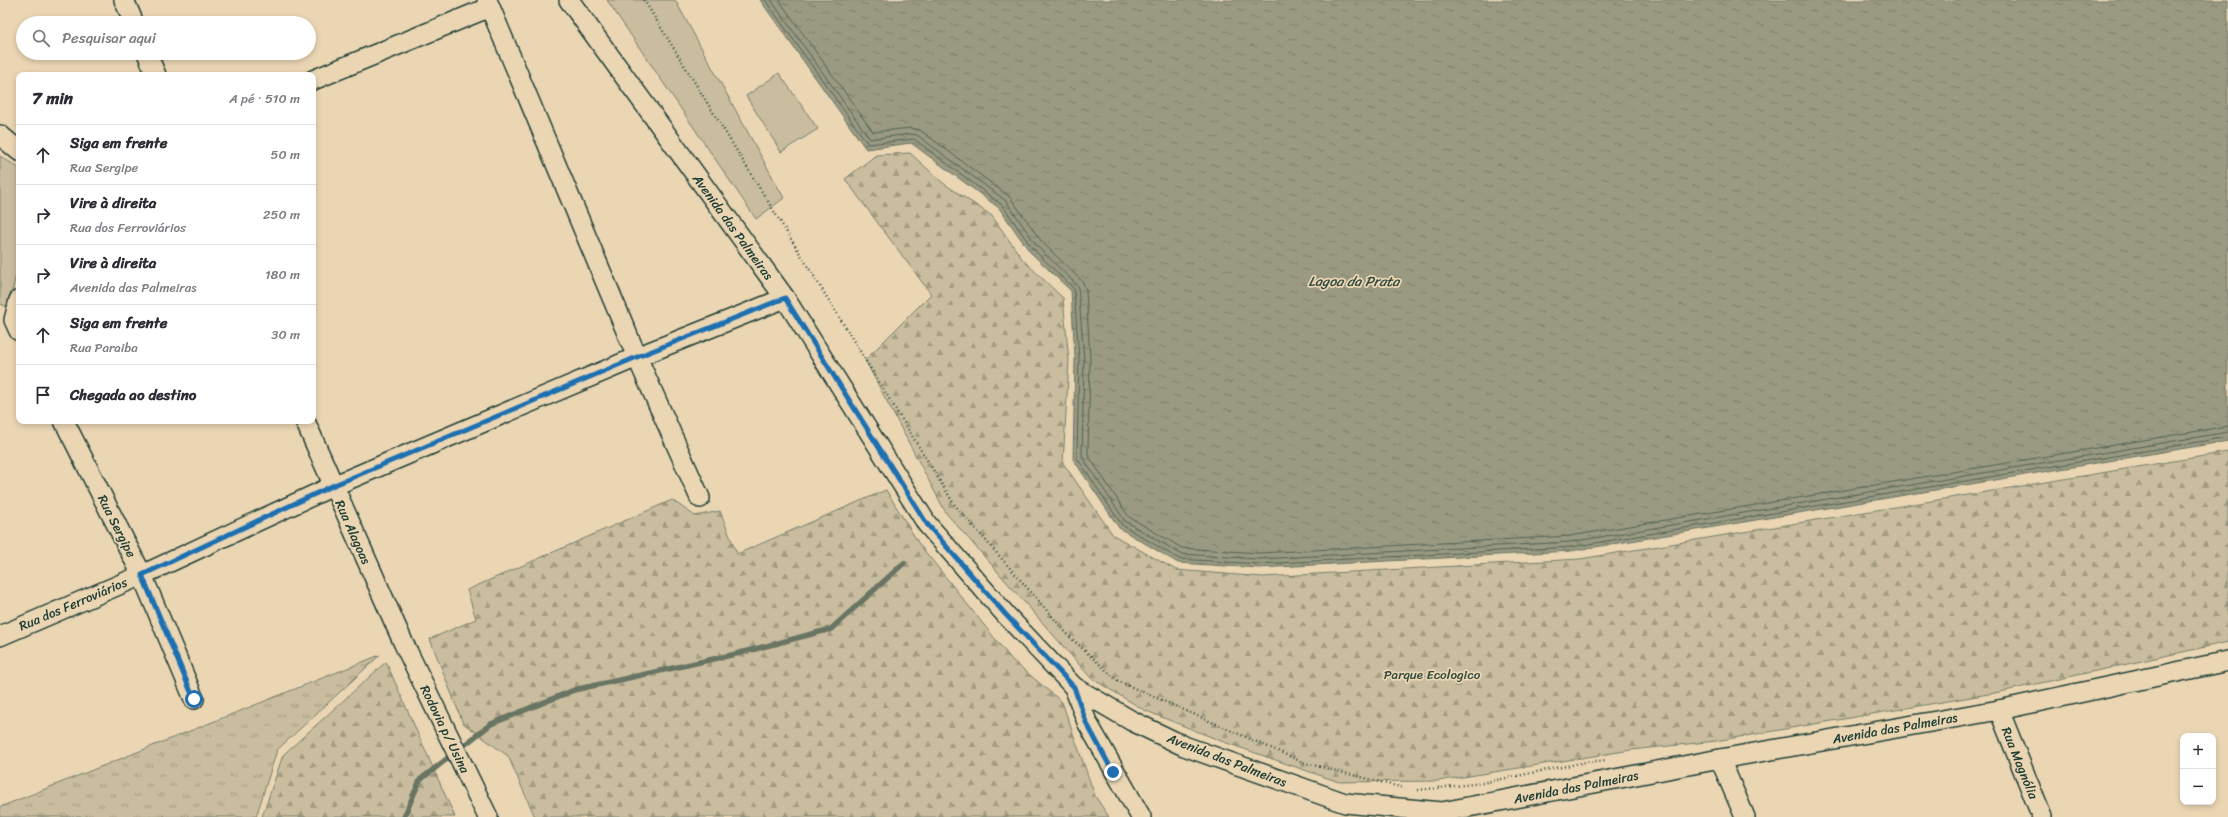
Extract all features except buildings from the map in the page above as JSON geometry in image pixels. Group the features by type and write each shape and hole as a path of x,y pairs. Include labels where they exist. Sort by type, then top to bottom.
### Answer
{"street":[{"path":"124,0 131,16"},
{"name":"Avenida das Palmeiras","path":"569,0 785,298 927,524 1006,615 1074,687 1132,721 1184,746 1345,803 1443,815 1720,759 1999,710 2228,661"},
{"path":"316,79 488,3 637,357 700,498"},
{"path":"150,60 155,72"},
{"path":"0,136 16,149"},
{"name":"Rua dos Ferroviários","path":"0,636 142,575 332,486 637,357 785,298"},
{"path":"11,322 16,308"},
{"name":"Rua Sergipe","path":"66,424 142,575 194,699"},
{"name":"Rua Alagoas","path":"305,424 403,642"},
{"name":"Rodovia p/ Usina","path":"403,642 488,817"},
{"path":"1074,687 1086,722 1140,817"},
{"name":"Rua Magnólia","path":"1999,710 2042,817"},
{"path":"1720,759 1745,817"}],"path":[{"path":"644,0 954,504 1070,637 1118,681 1306,764 1411,790 1482,783 1586,762 1609,760"}],"green space":[{"path":"607,0 675,0 784,198 756,219"},
{"path":"779,73 818,129 781,152 746,96"},
{"name":"Parque Ecologico","path":"910,153 943,183 992,216 1023,260 1063,298 1069,361 1063,463 1113,535 1176,570 1263,577 1580,559 2228,452 2228,642 2000,692 1716,741 1631,750 1438,781 1339,782 1221,741 1144,710 1091,678 946,513 865,360 931,294 845,179 876,155"},
{"path":"0,156 16,166 16,276 8,307 0,304"},
{"path":"886,490 919,544 1012,660 1062,702 1095,796 1109,817 535,817 508,756 463,723 430,639 476,619 467,590 672,500 695,516 720,511 737,554"},
{"path":"380,655 277,750 256,817 0,817 0,807"},
{"path":"386,662 455,817 262,817 283,755"}],"water":[{"name":"Lagoa da Prata","path":"760,0 2228,0 2228,441 1571,551 1259,568 1178,563 1119,528 1073,459 1075,358 1071,291 1030,252 999,208 911,143 866,149"}],"waterway":[{"path":"404,817 420,780 491,724 574,690 736,654 831,629 904,563"}],"route":[{"path":"194,699 142,575 332,486 637,357 785,298 927,524 1006,615 1074,687 1086,722 1113,772"}]}
